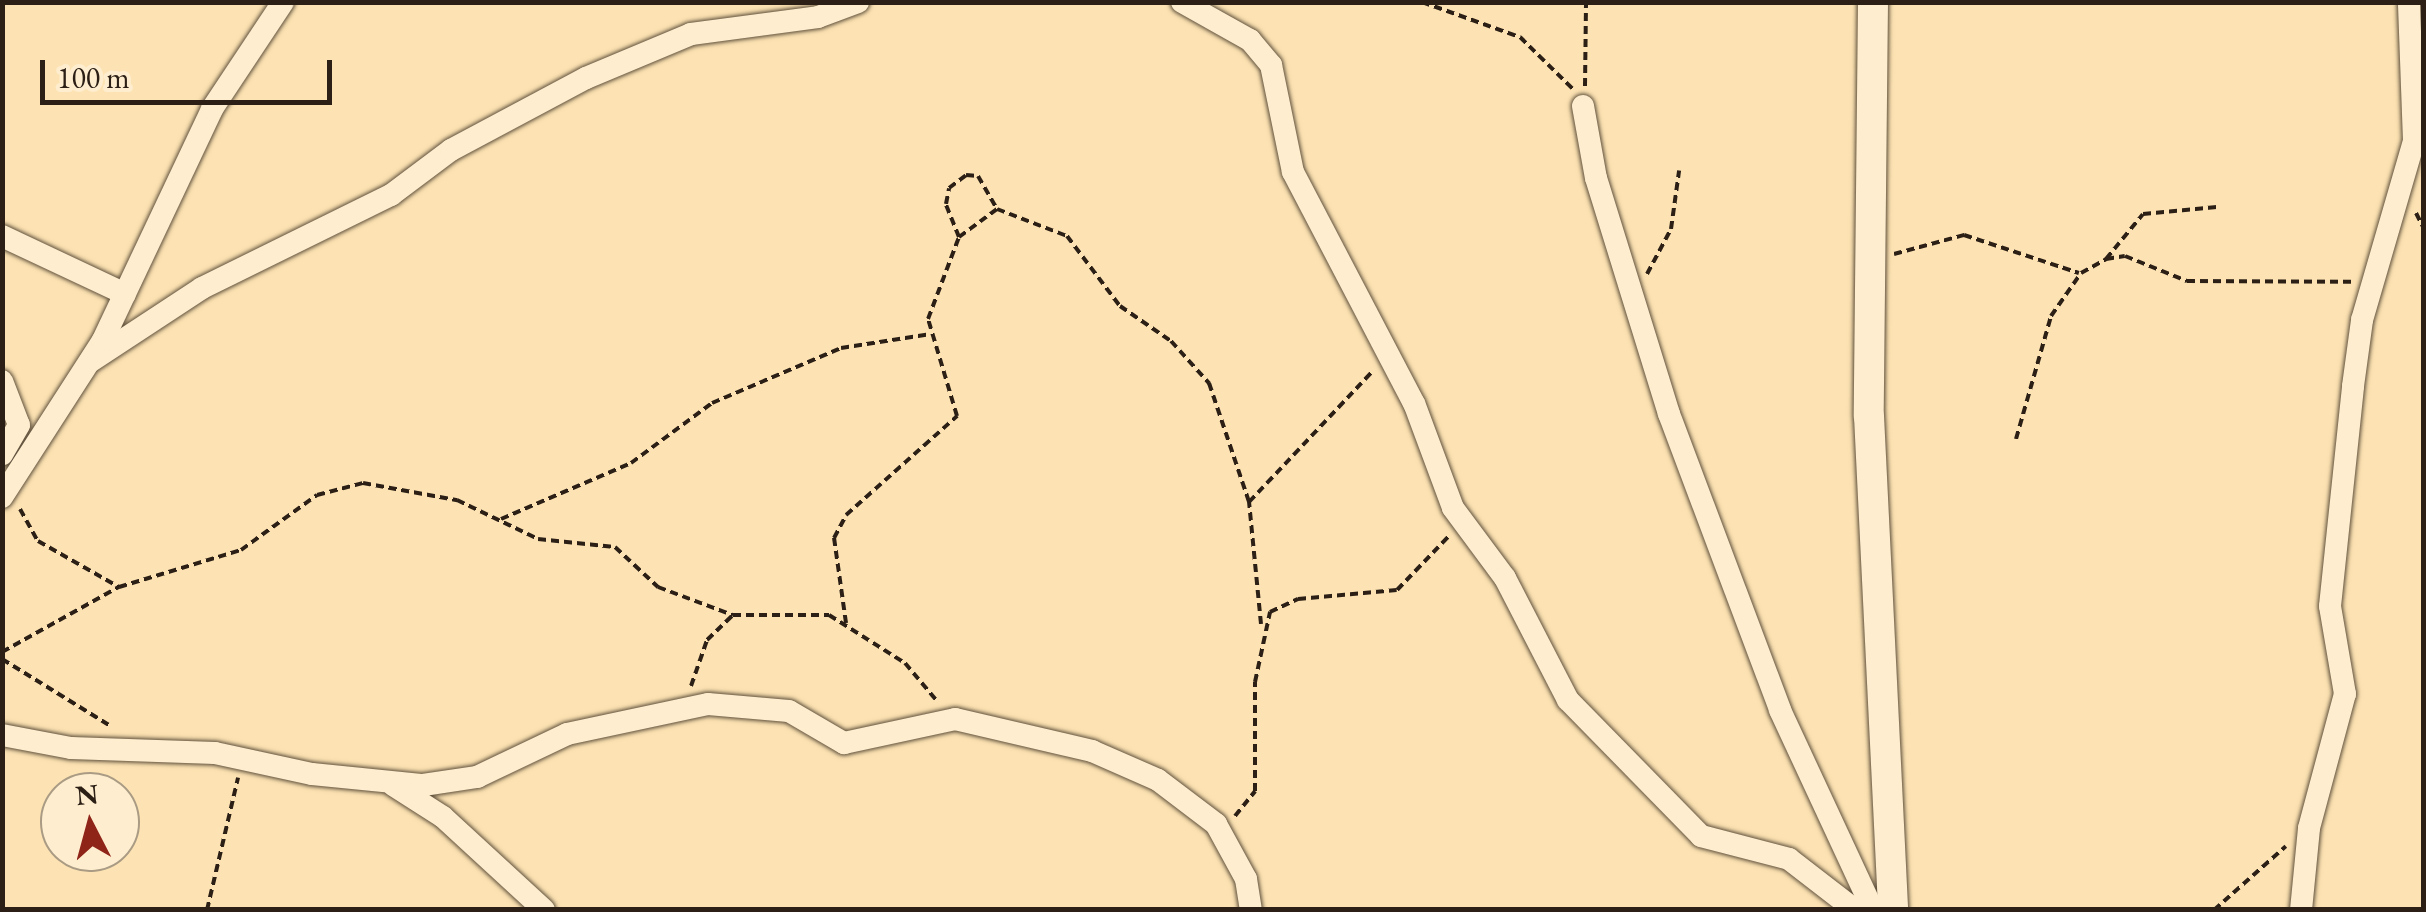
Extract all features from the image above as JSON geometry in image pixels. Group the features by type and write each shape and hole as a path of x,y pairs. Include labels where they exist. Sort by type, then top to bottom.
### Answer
{"street":[{"path":"8,488 91,361 212,109 282,2"},
{"path":"91,361 202,288 392,195 451,150 586,78 691,34 818,16 858,2"},
{"path":"1182,2 1250,40 1271,64 1293,172 1384,356 1414,402 1453,508 1506,578 1568,700 1643,784 1701,836 1789,858 1855,910"},
{"path":"1872,2 1869,416 1894,910"},
{"path":"2301,910 2309,828 2345,694 2330,606 2352,386 2414,142 2409,2"},
{"path":"1583,106 1633,300 1780,710 1873,910"},
{"path":"2,236 125,294"},
{"path":"2,381 18,425 2,455"},
{"path":"2,735 246,759 390,783 477,777 550,739 715,703 789,711 844,743 955,719 1129,766 1216,824 1246,878 1251,910"},
{"path":"390,783 443,817 544,910"}],"path":[{"path":"1422,2 1529,43 1560,69 1583,106"},
{"path":"1583,106 1586,2"},
{"path":"1633,300 1671,229 1678,171"},
{"path":"959,238 946,204 949,188 966,174 978,176 997,210 1066,236 1120,306 1171,341 1209,383 1249,502 1262,629 1255,791 1250,804 1216,824"},
{"path":"2106,259 2143,214 2217,206"},
{"path":"846,626 834,538 846,515 957,416 956,394 931,334 933,300 959,238 997,210"},
{"path":"1869,253 1910,255 1964,234 2081,273"},
{"path":"2016,439 2048,324 2081,273 2106,259 2125,256 2186,281 2376,284"},
{"path":"500,520 631,464 712,402 841,348 931,334"},
{"path":"1249,502 1384,356"},
{"path":"2,652 118,586 241,550 338,487 393,486 500,520 538,539 615,547 658,588 733,615 812,611 846,626 905,664 955,719"},
{"path":"8,488 38,541 118,586"},
{"path":"1262,629 1283,602 1413,582 1438,555 1453,508"},
{"path":"681,712 707,640 733,615"},
{"path":"2,659 74,697 143,751"},
{"path":"207,910 214,856 246,759"},
{"path":"2214,910 2309,828"}]}
